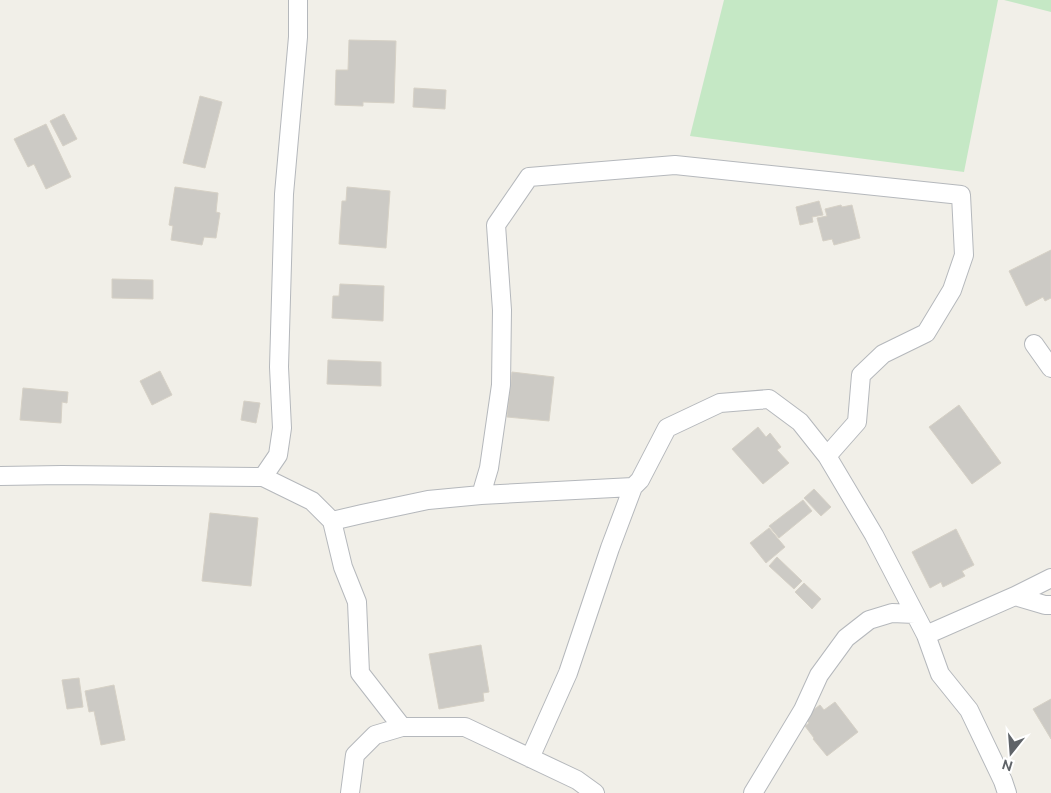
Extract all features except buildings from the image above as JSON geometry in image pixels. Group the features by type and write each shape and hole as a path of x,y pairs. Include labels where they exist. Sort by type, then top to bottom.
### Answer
{"street":[{"path":"263,477 278,455 282,428 279,367 284,194 298,37 298,0"},
{"path":"481,495 489,468 500,386 502,310 496,224 529,177 675,164 961,196 964,254 952,290 926,333 883,354 862,375 857,422 828,456"},
{"path":"1034,344 1051,368"},
{"path":"530,758 568,673 610,548 633,487 640,480 667,428 720,403 769,399 800,422 828,456 874,535 926,635 940,674 969,710 1007,793"},
{"path":"0,476 263,477 312,501 332,522 343,567 357,602 360,673 402,727"},
{"path":"332,522 428,500 481,495 633,487"},
{"path":"926,635 1051,578"},
{"path":"1015,596 1044,605 1051,605"},
{"path":"753,793 803,710 819,675 846,638 869,620 892,613 915,614"},
{"path":"350,793 355,754 375,735 402,727 465,727 577,780 595,793"}],"green space":[{"path":"724,0 998,0 964,172 690,136"},
{"path":"1004,0 1051,0 1051,12"}]}
